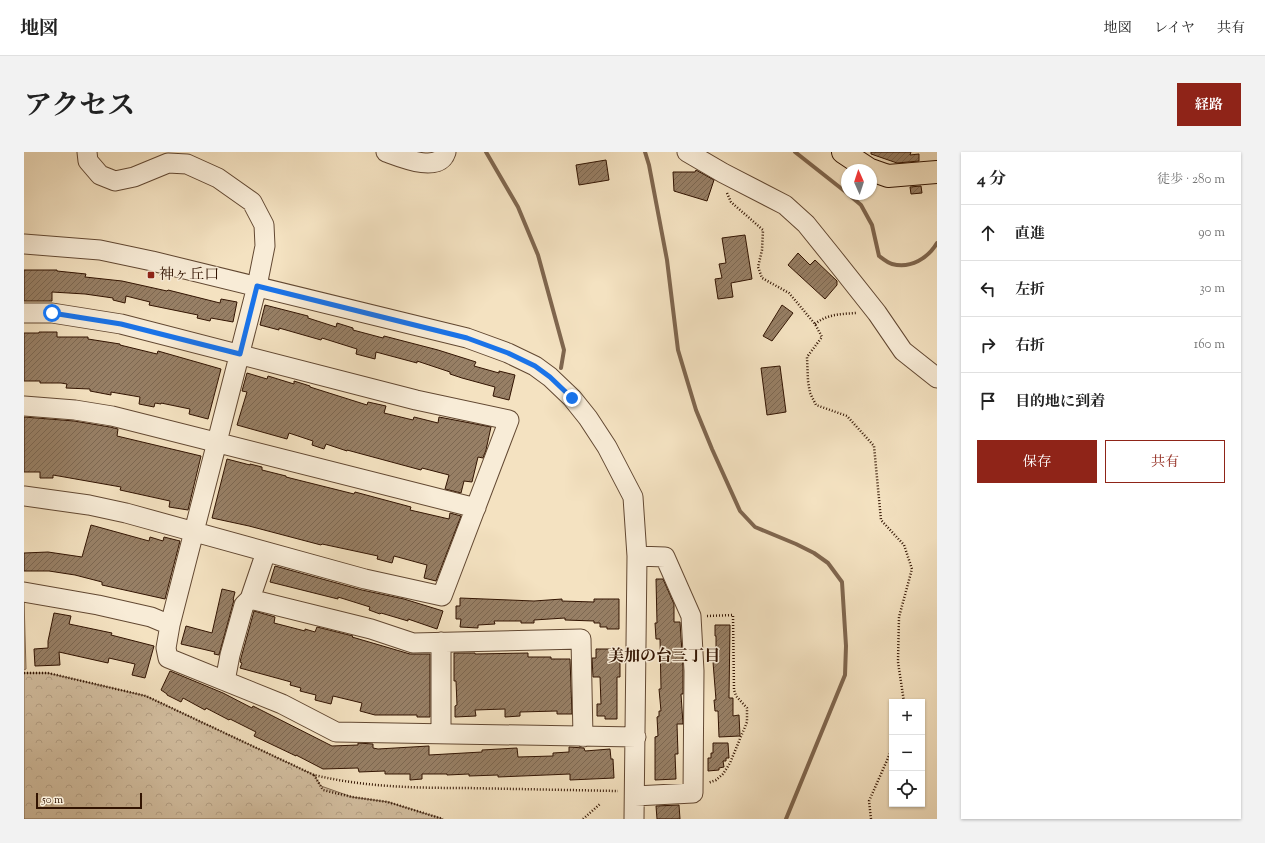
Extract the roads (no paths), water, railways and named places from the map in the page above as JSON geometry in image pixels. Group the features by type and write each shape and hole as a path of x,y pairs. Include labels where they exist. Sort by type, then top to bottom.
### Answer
{"main road":[{"path":"843,152 860,164"},
{"path":"877,172 888,176 937,172"}],"street":[{"path":"87,152 88,161 100,175 115,181 134,177 168,163 187,164 218,178 252,202 264,225 265,246 257,286 170,625 166,648 168,658 282,704 336,732 636,737"},
{"path":"386,152 424,164 431,164 444,156 446,152"},
{"path":"686,152 785,205 806,224 877,313 903,351 937,378"},
{"path":"24,244 100,250 257,286 467,338 508,353 535,366 550,377 572,398 588,418 606,447 633,497 637,556 634,819"},
{"path":"24,313 52,313 121,324 416,400 509,420 442,596 366,579 112,510 89,505 24,496"},
{"path":"24,406 75,410 112,416 476,508"},
{"path":"225,681 230,655 244,606 250,599 266,552"},
{"path":"635,793 693,793 694,670 691,616 665,557 637,556"},
{"path":"24,592 151,617 170,625"},
{"path":"250,599 371,629 413,643 581,639 583,737"},
{"path":"441,642 441,734"}],"waterway":[{"path":"486,152 518,207 538,255 564,350 561,368"},
{"path":"645,152 649,165 667,260 678,350 696,410 740,511 755,527 814,553 828,563 842,582 846,646 845,675 786,819"},
{"path":"795,152 841,188"},
{"path":"855,200 861,205 872,225 879,256 889,263 899,265 912,264 924,258 937,243"}],"place":[{"name":"神ヶ丘口","path":"151,275"}],"district":[{"name":"美加の台三丁目","path":"664,657"}]}
